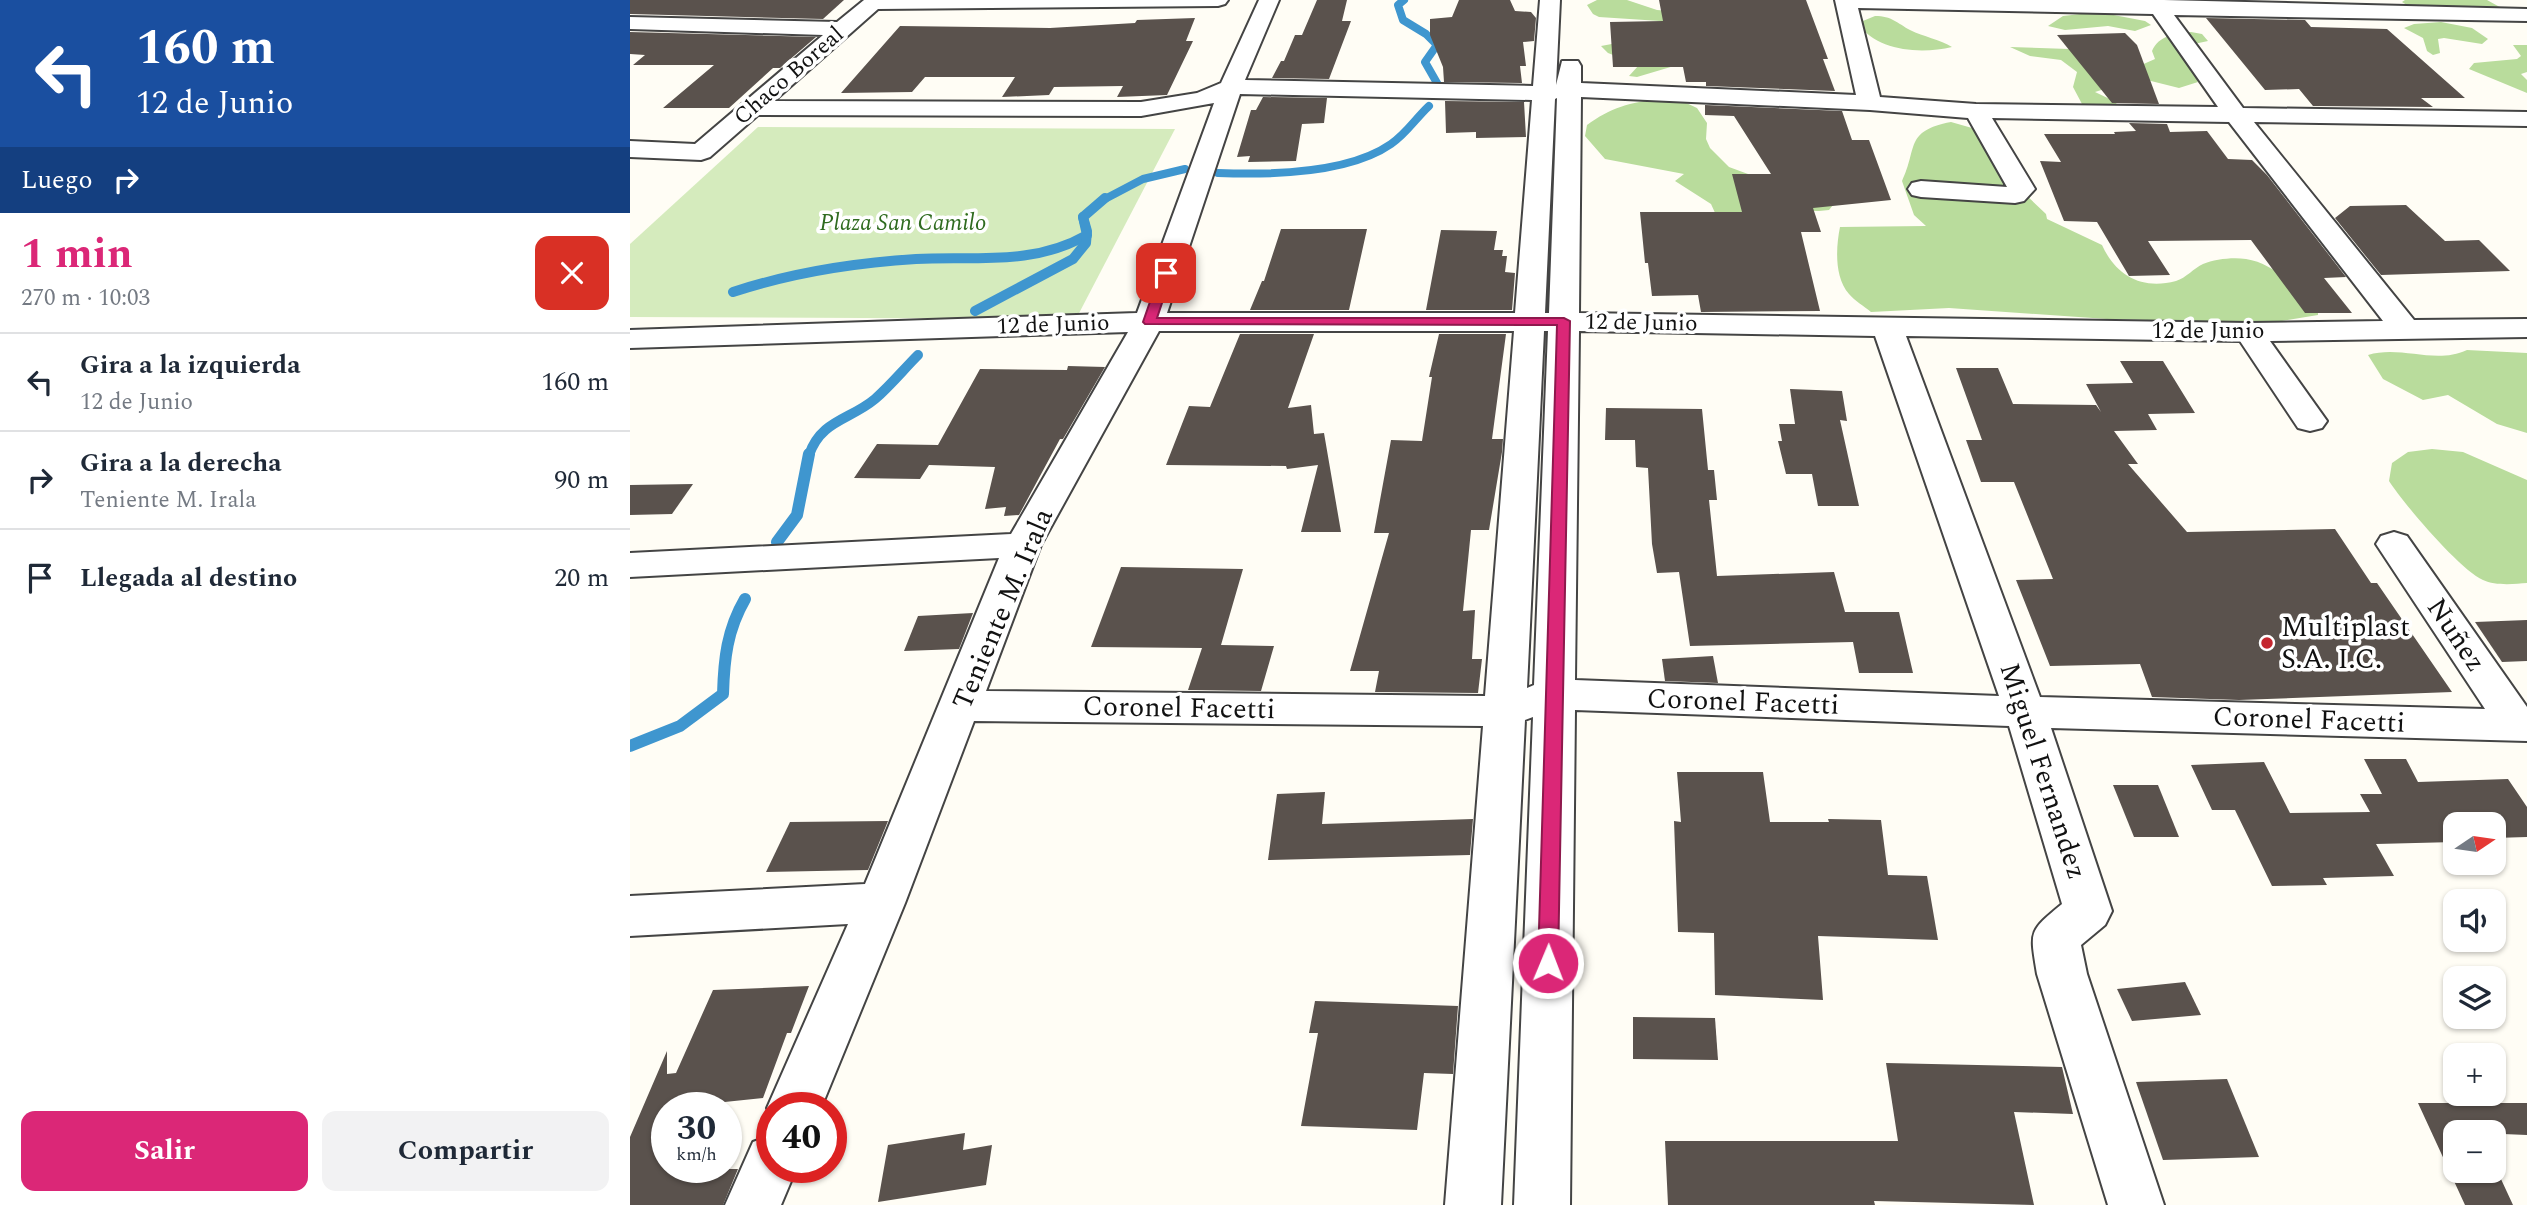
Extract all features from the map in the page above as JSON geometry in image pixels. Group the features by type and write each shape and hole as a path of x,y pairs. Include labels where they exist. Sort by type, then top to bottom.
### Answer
{"street":[{"path":"874,1 1219,0"},
{"name":"Teniente M. Irala","path":"801,1092 881,903 1023,545 1149,322 1231,87 1269,0"},
{"path":"1550,0 1557,92"},
{"path":"1473,1205 1504,711 1546,321 1557,92 1572,0"},
{"name":"Chaco Boreal","path":"630,149 701,152 874,1"},
{"path":"1870,103 1845,1 2155,3 2527,15"},
{"path":"2155,3 2236,115 2405,329"},
{"path":"630,23 844,29"},
{"path":"752,108 1141,109 1202,99 1231,87 1557,92 1870,103 1976,111 2527,119"},
{"path":"1921,189 2015,195 2022,189 1976,111"},
{"path":"1542,1205 1555,694 1546,321"},
{"name":"12 de Junio","path":"630,339 1149,322 1546,321 2249,332 2527,328"},
{"name":"Miguel Fernandez","path":"1888,328 2025,712 2088,911 2055,938 2062,974 2136,1205"},
{"path":"2249,332 2310,421"},
{"name":"Nuñez","path":"2394,544 2523,726"},
{"path":"630,565 1023,545"},
{"name":"Coronel Facetti","path":"961,706 1504,711 1555,694 2025,712 2523,726"},
{"path":"630,916 881,903"},
{"path":"753,1205 762,1183"}],"green space":[{"path":"1597,0 1627,0 1657,10 1684,12 1674,66 1637,77 1629,76 1639,65 1608,53 1601,46 1617,43 1664,24 1660,21 1599,17 1593,14 1587,5"},
{"path":"2487,0 2507,11 2412,8 2402,2"},
{"path":"2098,12 2145,21 2151,25 2135,31 2108,26 2065,30 2048,26 2063,16"},
{"path":"1875,16 1890,19 1952,47 1914,50 1888,45 1866,33 1858,23"},
{"path":"2441,22 2472,28 2488,39 2482,44 2438,39 2440,53 2433,55 2427,51 2423,38 2404,28 2414,24"},
{"path":"2191,32 2202,34 2208,41 2194,44 2194,74 2198,82 2179,88 2139,78 2095,92 2116,102 2117,106 2089,108 2082,104 2073,87 2077,72 2061,60 2030,56 2010,47 2069,49 2139,66 2155,59 2152,51 2163,38"},
{"path":"2513,45 2527,45 2527,72 2521,74 2527,80 2527,93 2469,69 2474,63 2517,59 2521,56"},
{"path":"1659,99 1682,101 1697,108 1707,123 1706,139 1710,148 1729,167 1833,205 1829,210 1819,211 1743,210 1731,232 1716,215 1711,204 1675,181 1684,174 1605,159 1585,136 1587,125 1604,114 1630,104"},
{"path":"1558,100 1552,302 1548,302 1554,101"},
{"path":"1951,122 1979,130 2025,194 2046,214 2047,219 2102,245 2115,265 2132,278 2152,284 2176,281 2208,262 2230,258 2246,259 2266,265 2284,277 2318,304 2318,315 2270,323 2107,319 1949,308 1871,312 1849,294 1841,279 1837,253 1840,227 1926,226 1914,215 1902,181 1919,136 1926,130"},
{"name":"Plaza San Camilo","path":"758,127 1175,129 1076,319 630,317 630,244"},
{"path":"2467,350 2527,353 2527,433 2497,424 2448,395 2423,400 2383,379 2368,355 2393,352 2443,356"},
{"path":"2432,449 2463,452 2527,480 2527,583 2493,583 2473,574 2419,520 2396,491 2389,481 2392,463 2408,452"}],"building":[{"path":"630,0 844,0 823,19 630,14"},
{"path":"1317,0 1347,0 1342,21 1351,21 1329,79 1272,78 1281,61 1284,61 1295,35 1302,35"},
{"path":"1459,0 1510,0 1515,11 1531,12 1536,18 1534,41 1523,42 1526,66 1520,66 1522,83 1444,82 1443,67 1430,35 1430,19 1452,17"},
{"path":"1659,0 1806,0 1828,59 1823,59 1835,91 1706,86 1706,82 1686,82 1683,67 1613,67 1610,22 1663,21"},
{"path":"1195,18 1186,41 1193,41 1167,95 1117,97 1123,86 1054,87 1049,95 1002,97 1015,77 925,77 912,92 841,93 900,26 1050,28"},
{"path":"2206,18 2305,20 2311,27 2387,29 2465,98 2421,98 2433,107 2313,106 2299,89 2265,90"},
{"path":"630,32 816,37 780,68 773,68 729,108 663,108 714,65 633,65 645,55 630,54"},
{"path":"2125,33 2137,45 2159,104 2112,103 2057,35"},
{"path":"1263,97 1327,98 1324,123 1302,124 1296,161 1248,162 1250,156 1237,157 1251,110 1256,110"},
{"path":"1445,101 1524,102 1526,137 1476,138 1476,132 1446,133"},
{"path":"1705,105 1842,111 1852,140 1869,140 1891,200 1813,208 1821,232 1801,232 1820,311 1701,312 1698,295 1652,296 1648,263 1645,263 1640,212 1742,212 1732,174 1771,174 1734,116 1705,115"},
{"path":"2129,123 2167,124 2170,132 2207,131 2228,159 2252,160 2267,175 2346,277 2324,278 2352,313 2305,313 2251,240 2148,241 2170,275 2129,276 2097,222 2064,221 2040,161 2061,162 2044,134 2115,134 2114,132 2136,131"},
{"path":"2406,205 2445,241 2479,240 2510,271 2381,275 2335,218 2350,206"},
{"path":"1281,229 1367,229 1349,310 1250,310 1264,281"},
{"path":"1441,230 1497,231 1494,250 1503,250 1502,256 1507,256 1505,272 1515,273 1512,310 1426,310"},
{"path":"1240,334 1314,334 1288,408 1311,405 1314,434 1324,433 1341,532 1301,532 1318,465 1287,469 1286,466 1166,465 1189,406 1210,407"},
{"path":"1439,334 1506,334 1492,439 1503,439 1502,452 1489,530 1471,530 1463,611 1475,610 1472,659 1482,659 1478,693 1375,692 1379,671 1350,671 1389,533 1374,533 1391,440 1422,441 1432,377 1429,377"},
{"path":"2120,361 2163,361 2195,413 2148,414 2157,430 2114,431 2138,464 2128,464 2187,532 2335,529 2371,583 2377,583 2452,692 2239,700 2152,697 2140,664 2050,666 2016,580 2053,579 2014,482 1981,482 1966,440 1982,440 1956,368 1998,368 2013,404 2096,405 2101,412 2086,384 2133,383"},
{"path":"1068,366 1105,367 1063,439 1060,439 1019,515 1004,516 1006,507 985,509 995,467 929,465 920,479 854,478 877,444 938,445 980,369 1067,370"},
{"path":"1790,389 1842,391 1847,421 1840,420 1859,506 1818,506 1812,474 1786,474 1778,441 1782,441 1779,424 1795,424"},
{"path":"1606,408 1702,409 1708,470 1714,470 1717,500 1709,500 1717,576 1834,572 1845,612 1899,612 1913,673 1859,673 1853,642 1690,646 1679,572 1657,573 1652,544 1648,468 1636,467 1635,440 1605,440"},
{"path":"693,484 672,514 630,515 630,485"},
{"path":"1121,567 1243,569 1221,645 1274,646 1261,691 1188,690 1202,648 1091,647"},
{"path":"973,613 959,649 904,651 918,616"},
{"path":"2527,620 2527,661 2502,662 2475,622"},
{"path":"1713,656 1718,683 1665,681 1662,659"},
{"path":"2364,759 2406,759 2418,782 2508,779 2527,807 2527,837 2506,838 2506,812 2443,812 2443,842 2376,844 2394,876 2323,878 2327,885 2272,886 2235,810 2212,810 2191,765 2264,762 2290,813 2370,812 2360,794 2382,794"},
{"path":"1677,772 1763,772 1770,822 1881,820 1888,875 1927,876 1938,940 1818,936 1823,1000 1715,995 1714,933 1678,932 1674,821 1681,822"},
{"path":"2113,785 2158,785 2179,837 2134,837"},
{"path":"1325,792 1322,824 1473,819 1470,855 1268,860 1277,794"},
{"path":"888,821 868,870 766,872 790,822"},
{"path":"2185,982 2201,1015 2132,1021 2117,989"},
{"path":"809,986 791,1033 787,1033 765,1092 756,1092 756,1099 742,1100 742,1092 651,1092 651,1183 732,1183 723,1205 630,1205 630,1137 667,1051 667,1074 676,1073 713,990"},
{"path":"1315,1001 1458,1006 1453,1074 1424,1073 1417,1130 1301,1126 1318,1033 1309,1033"},
{"path":"1633,1017 1715,1018 1718,1060 1633,1059"},
{"path":"1886,1063 2062,1067 2073,1114 2014,1112 2034,1205 1874,1201 1875,1205 1668,1205 1665,1141 1898,1141"},
{"path":"2227,1079 2259,1157 2163,1160 2136,1082"},
{"path":"2418,1103 2443,1103 2443,1106 2506,1106 2506,1103 2527,1103 2527,1135 2506,1134 2506,1120 2443,1120 2443,1157"},
{"path":"965,1133 963,1150 992,1145 986,1185 878,1202 888,1145"},
{"path":"2455,1183 2503,1183 2513,1205 2465,1205"}],"waterway":[{"path":"1404,0 1398,5 1403,20 1426,34 1437,45 1425,62 1441,90"},
{"path":"1218,173 1284,173 1331,167 1353,161 1391,144 1429,106"},
{"path":"1103,200 1143,179 1185,169"},
{"path":"1083,217 1105,198"},
{"path":"1083,217 1087,234"},
{"path":"1083,217 1087,234"},
{"path":"733,292 801,274 869,263 1025,255 1067,245 1087,235"},
{"path":"975,311 1073,259 1086,243 1087,235"},
{"path":"809,455 821,434 875,399 918,355"},
{"path":"777,542 797,515 809,454"},
{"path":"630,746 680,726 723,694 728,645 734,622 745,599"}],"place":[{"name":"Multiplast S.A. I.C.","path":"2267,643"}],"route":[{"path":"1166,273 1149,322 1564,321 1548,963"}]}
